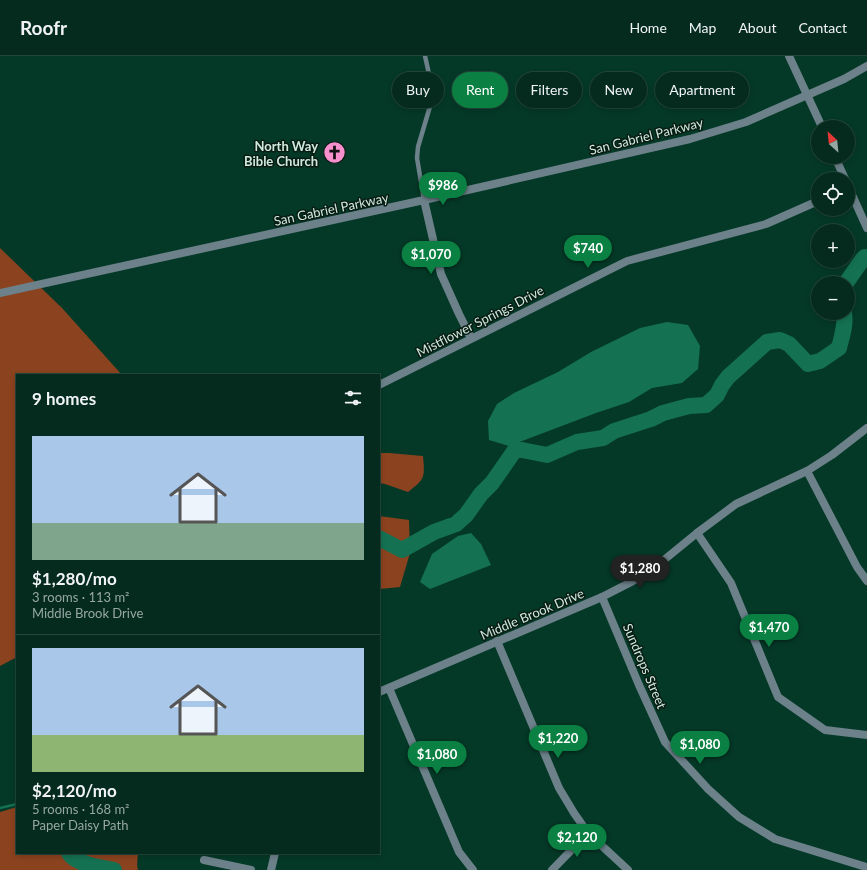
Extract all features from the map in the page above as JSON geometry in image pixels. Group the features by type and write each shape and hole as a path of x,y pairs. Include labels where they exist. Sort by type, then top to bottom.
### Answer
{"street":[{"path":"788,56 819,120"},
{"name":"San Gabriel Parkway","path":"0,293 424,200 690,139 746,122 844,79 867,66"},
{"path":"424,200 441,274 471,338"},
{"path":"855,203 867,228"},
{"name":"Mistflower Springs Drive","path":"380,384 627,261 766,224 811,205"},
{"name":"Middle Brook Drive","path":"380,692 602,597 635,580 653,568 736,504 807,471 832,455 867,428"},
{"path":"807,471 857,567 867,581"},
{"path":"697,533 732,583 778,697 825,730 867,735"},
{"name":"Sundrops Street","path":"602,597 665,742 708,789 739,817 775,839 866,867"},
{"path":"497,641 559,788 588,833 628,870"},
{"path":"389,688 459,852 473,870"},
{"path":"552,870 588,833"},
{"path":"271,870 275,854"},
{"path":"204,860 251,870"}],"lane":[{"path":"424,200 416,158 433,92 425,56"}],"shaded area":[{"path":"0,248 62,308 121,374 16,374 16,658 0,666"},
{"path":"667,322 688,325 700,346 698,369 682,383 652,388 629,402 509,446 489,440 488,421 497,404 514,393 558,372 591,352 640,328"},
{"path":"380,453 423,456 423,477 418,484 408,492 380,483"},
{"path":"380,516 409,520 410,553 400,587 380,589"},
{"path":"471,533 481,544 491,565 430,589 420,582 432,554 458,536"},
{"path":"16,807 16,854 138,854 138,870 0,870 0,812"}],"waterway":[{"path":"851,276 865,257"},
{"path":"380,539 402,550 434,532 456,524 466,515 481,494 492,483 515,450 547,455 577,442 603,438 614,431 651,419 663,413 689,406 706,405 717,395 728,377 767,342 780,340 789,344 808,364 820,361 839,348 844,320"},
{"path":"0,808 16,804"},
{"path":"70,854 72,857 83,863 114,870"}],"place":[{"name":"North Way Bible Church","path":"334,153"}]}
